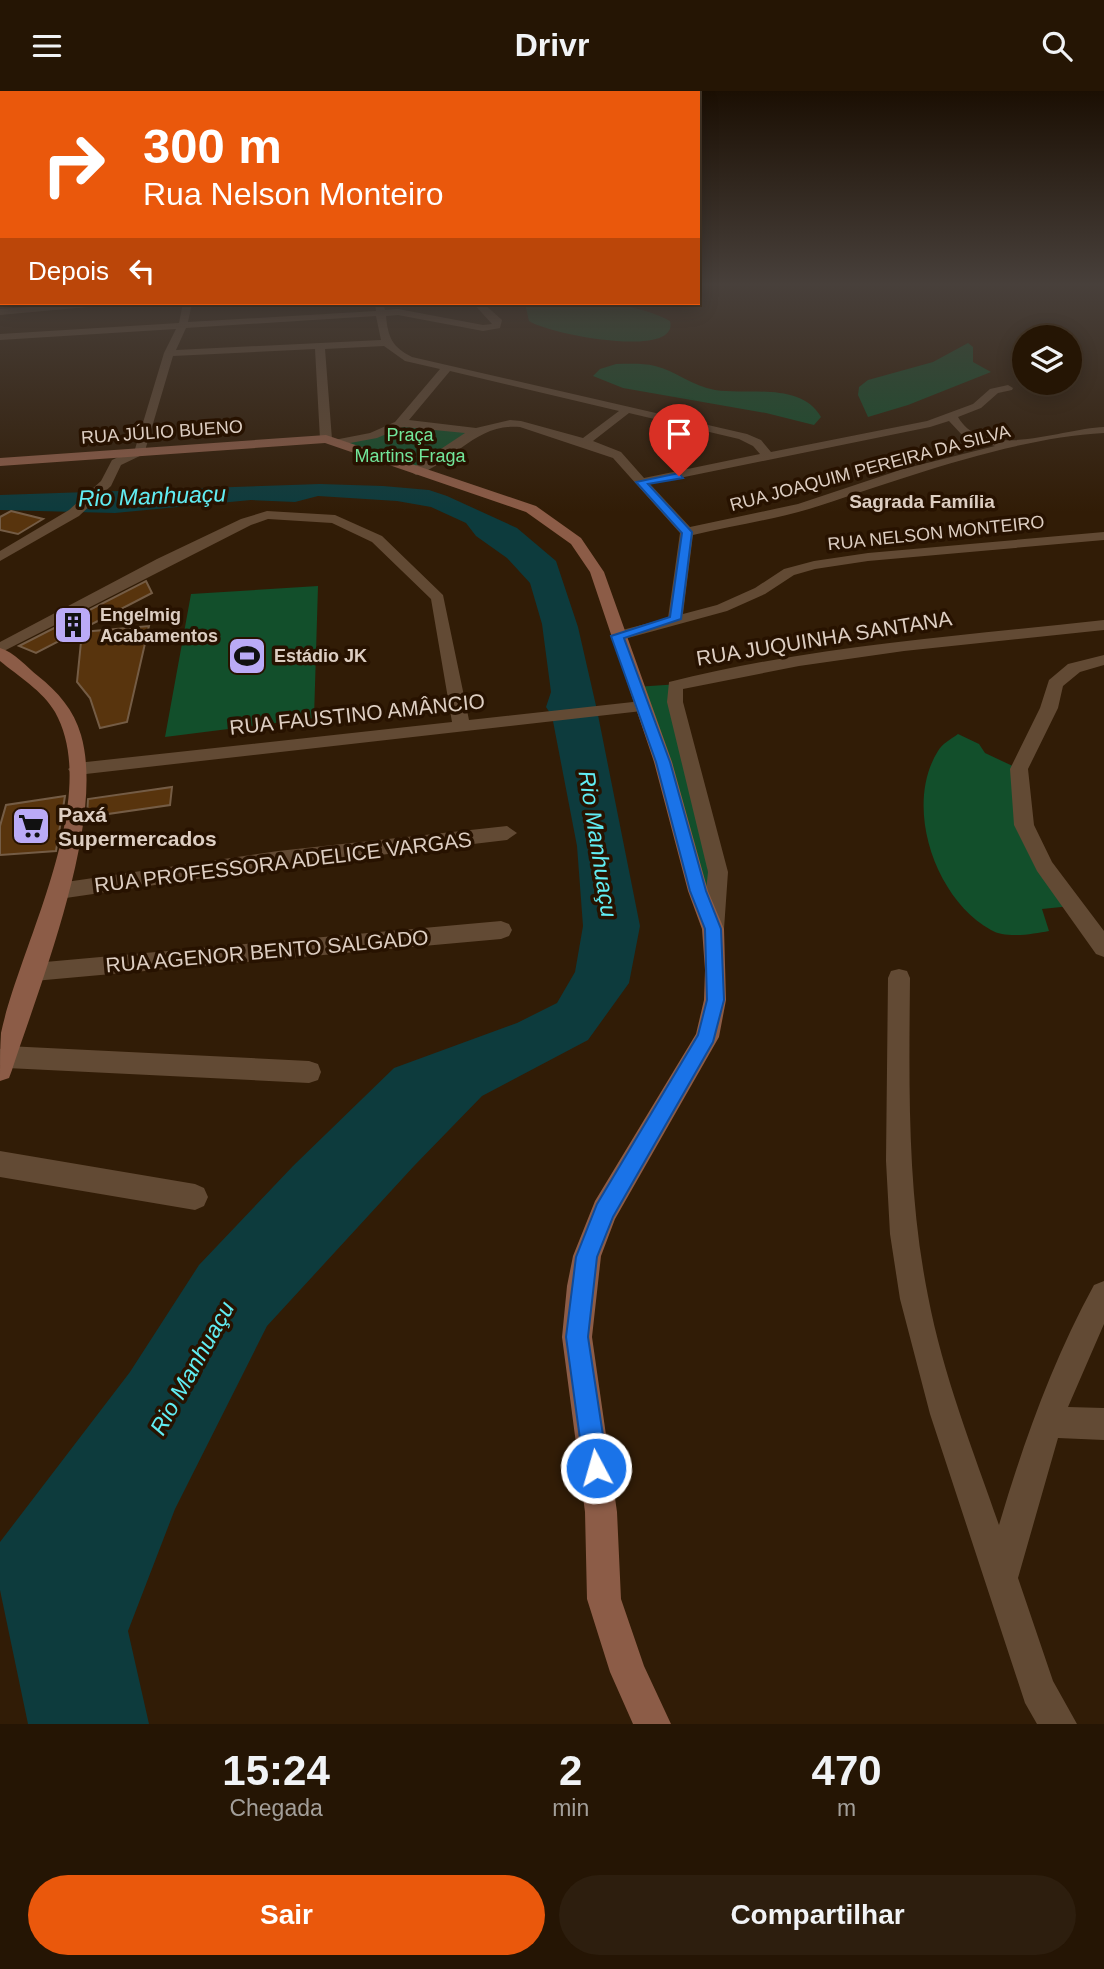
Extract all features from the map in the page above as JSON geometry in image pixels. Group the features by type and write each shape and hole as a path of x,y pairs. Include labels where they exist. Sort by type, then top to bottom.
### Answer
{"street":[{"path":"0,557 74,513 107,482 116,463 140,451 167,360"},
{"path":"322,360 332,441"},
{"path":"418,360 743,436 757,443 768,456"},
{"path":"368,453 402,423 447,368"},
{"path":"641,482 930,424 984,401 994,391 1009,388"},
{"path":"585,442 629,408"},
{"path":"952,416 966,434 993,443 1014,445"},
{"path":"332,441 373,436 402,423 476,431 510,423 585,442 617,455 687,532 675,619"},
{"name":"RUA JOAQUIM PEREIRA DA SILVA","path":"687,532 801,507 907,472 1014,445 1081,431 1104,430"},
{"path":"416,471 476,431"},
{"path":"332,441 531,509 576,541 597,572 617,636 663,762 698,891 713,929 715,1000 707,1037 605,1211 587,1257 577,1337 601,1512 604,1599 628,1672 652,1724"},
{"name":"RUA JÚLIO BUENO","path":"0,462 140,451 332,441"},
{"path":"309,1072 3,1064 59,891 79,792 72,736 63,711 50,694 0,651 162,562 267,515 335,519 377,539 438,598 461,725"},
{"name":"RUA NELSON MONTEIRO","path":"617,636 722,608 760,591 789,572 814,565 934,550 1101,541"},
{"name":"RUA JUQUINHA SANTANA","path":"713,929 718,872 675,702 675,686 799,661 864,652 1000,634 1102,627"},
{"path":"1104,660 1073,668 1055,684 1049,708 1019,769 1024,825 1029,836 1044,866 1104,947"},
{"name":"RUA FAUSTINO AMÂNCIO","path":"77,769 642,706"},
{"name":"RUA PROFESSORA ADELICE VARGAS","path":"59,891 278,859 507,833"},
{"name":"RUA AGENOR BENTO SALGADO","path":"34,972 501,930"},
{"path":"900,978 896,1113 899,1179 909,1270 922,1335 944,1415 1038,1690 1058,1724"},
{"path":"0,1164 195,1197"},
{"path":"1001,1577 1046,1422 1086,1326 1104,1295"},
{"path":"1046,1422 1104,1424"}],"green space":[{"path":"973,360 991,372 908,405 868,417 858,395 859,387 868,380 933,362"},
{"path":"616,364 655,366 715,390 787,394 812,406 821,417 814,425 766,413 623,388 593,376 600,369"},
{"name":"Praça Martins Fraga","path":"402,423 476,431 416,471 338,443 373,436"},
{"name":"Estádio JK","path":"318,586 314,718 165,737 191,594"},
{"path":"680,684 675,686 702,802 713,929 635,687"},
{"path":"958,734 979,744 985,753 1019,769 1024,825 1071,906 1042,909 1049,931 1012,935 991,930 971,916 941,875 925,824 924,798 928,774 938,751"}],"water":[{"name":"Rio Manhuaçu","path":"320,484 429,490 517,528 556,561 578,627 640,926 629,983 588,1040 482,1096 267,1326 175,1509 128,1631 149,1724 28,1724 0,1590 0,1542 130,1372 199,1265 293,1166 394,1068 517,1023 557,1003 575,972 583,926 577,846 552,716 546,707 551,692 542,624 530,583 507,558 476,536 466,523 431,507 397,501 318,496 295,502 251,500 115,513 0,510 0,495"}],"building":[{"path":"11,511 43,519 18,534 0,530 0,517"},
{"name":"Engelmig Acabamentos","path":"146,581 152,593 36,653 19,646"},
{"path":"149,626 127,722 100,728 90,698 77,682 82,632"},
{"path":"172,787 170,805 87,817 88,799"},
{"name":"Paxá Supermercados","path":"65,796 56,851 0,855 0,826 6,805"}],"place":[{"name":"Engelmig Acabamentos","path":"73,625"},
{"name":"Estádio JK","path":"247,656"},
{"name":"Paxá Supermercados","path":"31,826"}],"district":[{"name":"Sagrada Família","path":"922,501"}],"route":[{"path":"596,1468 577,1337 581,1286 587,1257 605,1211 652,1126 688,1073 707,1037 715,1000 713,929 688,859 663,762 617,636 675,619 681,565 687,548 687,532 641,482 679,476"}]}
